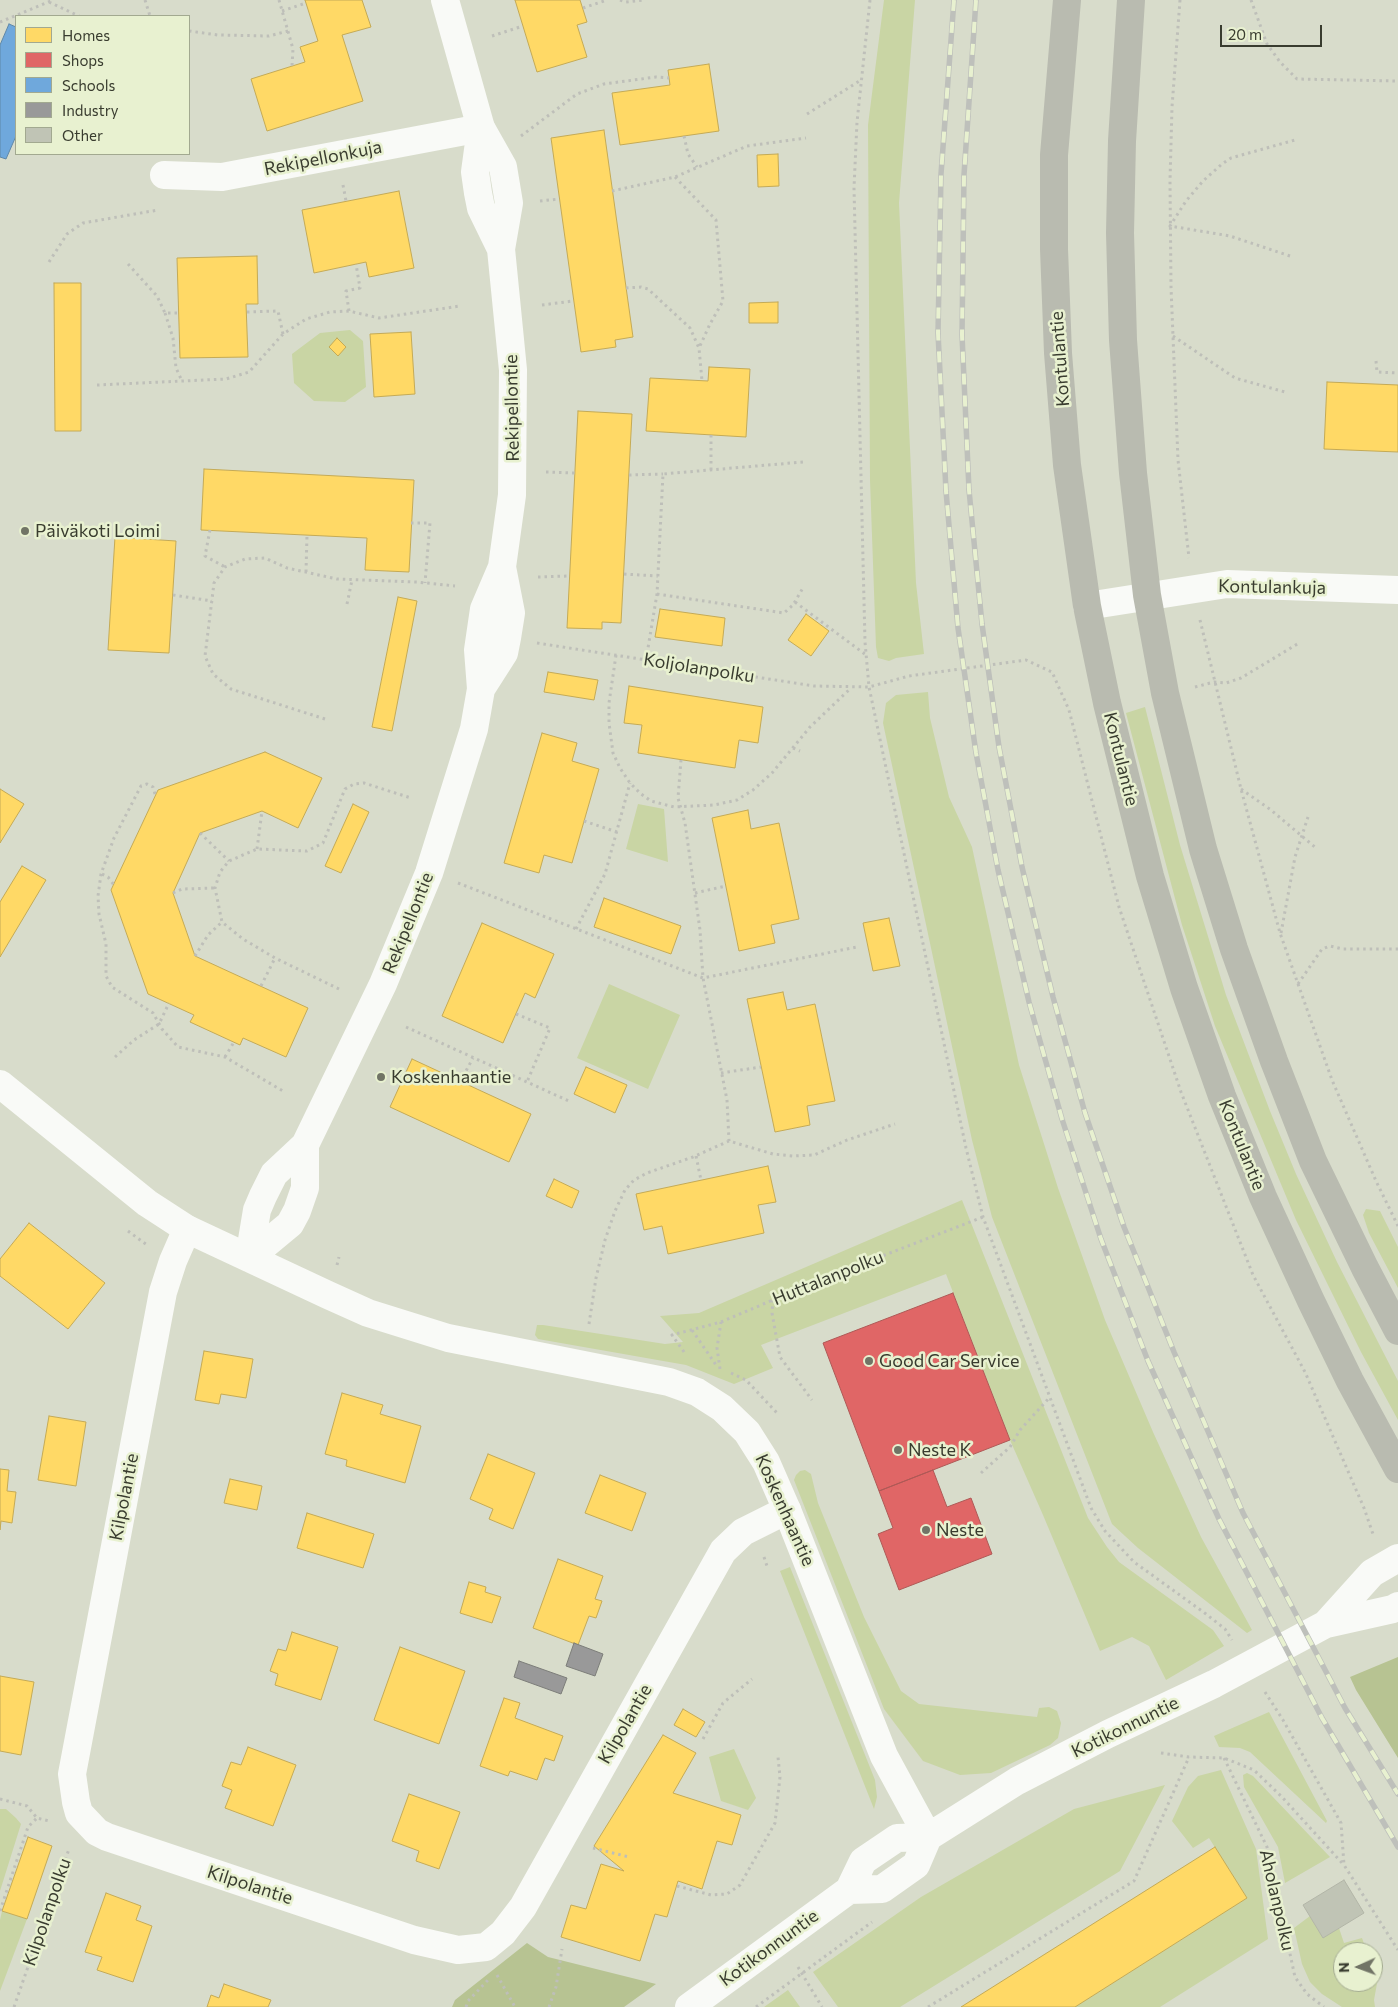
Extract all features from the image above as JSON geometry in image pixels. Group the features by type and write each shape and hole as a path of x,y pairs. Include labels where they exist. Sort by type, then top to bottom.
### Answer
{"main road":[{"name":"Kontulantie","path":"1067,0 1054,155 1054,249 1058,353 1067,466 1087,606 1107,703 1150,876 1184,988 1222,1096 1263,1197 1311,1301 1350,1381 1398,1469"},
{"path":"1131,0 1122,141 1120,233 1123,340 1133,473 1147,595 1165,693 1199,831 1234,948 1274,1061 1314,1161 1365,1268 1398,1331"}],"street":[{"name":"Rekipellontie","path":"249,1258 257,1210 274,1174 305,1145 384,984 429,873 474,729 481,689 478,650 484,610 502,567 512,495 513,370 501,249 481,208 475,172 481,128 445,0"},
{"name":"Rekipellonkuja","path":"164,175 222,177 481,128"},
{"name":"Kontulankuja","path":"1087,606 1147,595 1227,584 1398,590"},
{"name":"Koskenhaantie","path":"0,1084 147,1202 187,1230 368,1313 448,1338 638,1374 669,1382 697,1392 722,1408 747,1432 766,1462 787,1510 884,1756 928,1837"},
{"name":"Rekipellontie","path":"249,1258 290,1224 297,1211 305,1188 305,1145"},
{"name":"Kilpolantie","path":"187,1230 173,1261 163,1292 72,1774 79,1812 80,1830 97,1832 113,1840 414,1940 458,1950 486,1947 503,1933 523,1907 723,1551 743,1532 787,1510"},
{"name":"Kotikonnuntie","path":"1326,1624 1372,1573 1398,1558"},
{"name":"Kotikonnuntie","path":"689,2007 849,1890 863,1861 898,1838 928,1837 1017,1782 1108,1734 1214,1684 1326,1624 1393,1609 1398,1606"}],"path":[{"path":"17,15 53,0"},
{"path":"145,0 150,15"},
{"path":"279,0 293,48 292,66"},
{"path":"583,8 606,0"},
{"path":"620,0 626,2 643,0"},
{"path":"870,0 861,80 854,188 866,655 869,687 966,1148 983,1217 1091,1508 1105,1531 1134,1562 1225,1629 1235,1645"},
{"path":"1180,0 1172,107 1170,226 1178,460 1188,553"},
{"path":"1251,0 1267,44 1280,62 1297,79 1398,82"},
{"path":"49,2 77,15"},
{"path":"282,11 306,3"},
{"path":"0,22 15,16"},
{"path":"492,36 523,26"},
{"path":"190,30 218,35 269,36 288,30"},
{"path":"518,138 576,94 604,84 656,77 670,78"},
{"path":"807,114 861,80"},
{"path":"684,136 688,154 697,167"},
{"path":"612,191 675,177 746,146 806,138"},
{"path":"1170,226 1186,201 1222,164 1231,158 1295,140"},
{"path":"675,177 716,220 723,301 710,324 700,348"},
{"path":"531,202 559,199"},
{"path":"49,262 67,234 83,222 158,210"},
{"path":"1170,226 1230,236 1290,256"},
{"path":"128,264 157,296 165,313 173,338 176,368 182,381"},
{"path":"349,311 346,290 360,288 356,264"},
{"path":"626,288 641,287 648,289 690,328 700,348 702,381"},
{"path":"542,305 574,301"},
{"path":"97,385 226,380 249,372 283,334 306,319 330,312 349,311 379,318 460,306"},
{"path":"246,312 278,311 283,334"},
{"path":"165,313 179,313"},
{"path":"1173,336 1235,378 1286,392"},
{"path":"1376,361 1377,372 1398,374"},
{"path":"711,434 711,470"},
{"path":"629,475 663,474 803,462"},
{"path":"546,472 575,473"},
{"path":"646,660 657,594 663,474"},
{"path":"411,523 430,524 425,583"},
{"path":"210,530 205,556 225,568"},
{"path":"306,572 307,535"},
{"path":"325,718 231,690 213,674 205,656 214,584 225,568 246,558 265,558 287,568 337,579 455,586"},
{"path":"624,574 658,576"},
{"path":"538,577 569,576"},
{"path":"347,604 352,580"},
{"path":"657,594 784,613 795,602 804,586"},
{"path":"173,595 212,601"},
{"path":"795,602 866,655"},
{"path":"1203,635 1241,789 1280,933 1332,1080 1376,1181 1398,1226"},
{"name":"Koljolanpolku","path":"530,642 814,686 869,687 909,676 1026,660"},
{"path":"1214,682 1226,683 1241,678 1299,642"},
{"path":"616,655 609,703 609,723 613,753 630,783 651,801 682,808 714,805 737,800 752,790 772,773 810,727 851,687"},
{"path":"793,748 800,751"},
{"path":"681,760 678,798 682,808 695,893 700,930 703,978 727,1100 729,1141"},
{"path":"339,989 243,940 222,922 215,888 220,872 229,861 257,849 307,851 323,843 345,789 354,784 364,783 411,798"},
{"path":"576,929 605,874 630,783"},
{"path":"155,794 153,787 147,784 141,786 114,838 101,874 98,896 99,914 106,944 106,976 112,987 153,1013 159,1024 178,1047 225,1058 283,1091"},
{"path":"1241,789 1316,848"},
{"path":"257,849 262,811"},
{"path":"1280,933 1296,857 1308,818"},
{"path":"584,821 616,832"},
{"path":"200,833 229,861"},
{"path":"429,873 703,978 857,947"},
{"path":"101,874 108,877 114,885"},
{"path":"695,893 726,886"},
{"path":"173,892 182,888 215,888"},
{"path":"196,956 208,935 222,922"},
{"path":"1298,984 1322,949 1330,946 1343,949 1398,949"},
{"path":"261,986 275,958"},
{"path":"115,1057 134,1040 159,1024 169,1003"},
{"path":"516,1014 550,1028 527,1082"},
{"path":"406,1027 571,1102"},
{"path":"225,1058 234,1042"},
{"path":"460,1082 473,1057"},
{"path":"721,1073 761,1066"},
{"path":"589,1324 596,1278 605,1240 625,1190 634,1180 647,1173 696,1156 729,1141 773,1154 793,1156 814,1155 847,1140 895,1124"},
{"path":"696,1156 701,1180"},
{"name":"Huttalanpolku","path":"672,1335 722,1322 983,1217"},
{"path":"773,1300 772,1313 780,1357 812,1400"},
{"path":"692,1330 720,1369 717,1348 722,1322"},
{"path":"981,1472 1010,1447 1020,1430 1050,1397"},
{"path":"703,1739 723,1703 752,1679"},
{"path":"1262,1687 1283,1720 1341,1824 1344,1865"},
{"path":"1161,1753 1190,1757 1224,1758 1254,1770 1282,1797 1344,1865 1398,1950"},
{"path":"677,1886 711,1894 727,1894 740,1885 775,1823 780,1777 778,1757"},
{"path":"928,2007 1134,1881 1190,1757"},
{"name":"Aholanpolku","path":"1224,1758 1267,1847 1295,1977 1307,1994 1324,2007"},
{"path":"0,1799 27,1806 37,1818 80,1830"},
{"path":"0,1911 28,1827 37,1818"},
{"name":"Kilpolanpolku","path":"14,2007 80,1830"},
{"path":"756,2007 878,1917"},
{"path":"781,1938 822,2007"},
{"path":"549,2007 556,1987 562,1949"},
{"path":"466,2007 468,2000 496,1972"}],"green space":[{"path":"884,0 915,0 899,203 916,583 924,654 896,658 889,661 878,658 876,647 870,480 868,125"},
{"path":"350,330 363,341 366,387 345,402 314,401 294,383 292,354 320,333"},
{"path":"928,692 930,718 949,797 972,847 1019,1065 1058,1188 1105,1320 1201,1537 1252,1630 1247,1633 1138,1548 1112,1524 992,1217 972,1140 883,723 886,703 896,695"},
{"path":"1145,707 1180,845 1226,995 1296,1174 1337,1262 1398,1381 1398,1420 1361,1352 1296,1220 1215,1026 1182,925 1126,713"},
{"path":"638,804 664,809 668,862 626,849"},
{"path":"609,984 680,1015 648,1089 577,1058"},
{"path":"962,1200 1088,1518 1119,1562 1213,1630 1224,1646 1166,1680 1149,1646 1132,1637 1100,1651 1010,1440 946,1274 761,1345 773,1368 734,1384 686,1365 538,1339 535,1335 537,1325 543,1325 665,1344 683,1342 660,1316 699,1313"},
{"path":"1366,1209 1380,1211 1398,1247 1398,1288 1369,1233 1363,1215"},
{"path":"805,1470 811,1474 818,1503 864,1617 901,1691 919,1704 1037,1717 1039,1708 1049,1707 1057,1711 1061,1723 1058,1738 1050,1745 991,1773 960,1775 923,1761 884,1709 794,1480 800,1471"},
{"path":"790,1567 875,1780 877,1797 874,1809 780,1571"},
{"path":"1398,1657 1398,1758 1350,1677"},
{"path":"1269,1712 1327,1821 1326,1823 1250,1752 1240,1748 1219,1747 1214,1736"},
{"path":"734,1749 756,1798 748,1810 721,1801 709,1757"},
{"path":"1221,1770 1256,1849 1268,1939 1160,2007 1075,2007 1247,1898 1209,1838 1193,1848 1172,1821 1188,1787 1198,1776"},
{"path":"1247,1773 1253,1776 1330,1857 1285,1883 1278,1847 1244,1787 1243,1775"},
{"path":"1165,1785 1120,1871 900,2007 838,2007 813,1972 921,1897 1074,1809"},
{"path":"0,1809 6,1809 21,1824 0,1891"},
{"path":"2,1911 27,1919 0,1991 0,1920"},
{"path":"1310,1916 1323,1937 1339,1928 1344,1942 1333,1942 1333,1992 1375,1992 1375,2007 1342,2007 1322,1994 1310,1982 1302,1964 1294,1928"},
{"path":"1362,1938 1363,1942 1348,1942"},
{"path":"527,1943 548,1957 656,1984 624,2007 452,2007 455,2000"},
{"path":"788,1990 800,2007 764,2007"}],"building: Homes":[{"path":"305,0 362,0 371,27 342,35 363,101 267,131 251,79 305,62 300,47 318,41"},
{"path":"515,0 580,0 587,22 577,25 587,57 537,72"},
{"path":"709,64 719,131 620,145 612,93 670,85 668,70"},
{"path":"604,130 633,337 615,340 616,347 581,352 551,138"},
{"path":"778,154 779,186 758,187 757,155"},
{"path":"399,191 414,268 369,277 366,262 314,273 302,210"},
{"path":"257,256 258,304 246,304 248,357 180,358 177,258"},
{"path":"54,283 81,283 81,431 55,431"},
{"path":"778,302 778,323 749,323 749,303"},
{"path":"411,332 415,394 374,397 370,334"},
{"path":"337,338 346,347 338,356 329,347"},
{"path":"709,367 750,369 746,437 646,431 650,378 708,381"},
{"path":"1327,382 1398,385 1398,452 1324,449"},
{"path":"578,411 632,414 621,623 602,622 602,629 567,628"},
{"path":"204,469 414,480 409,572 365,570 367,538 201,530"},
{"path":"115,537 176,541 169,653 108,650"},
{"path":"398,597 417,601 392,731 372,727"},
{"path":"660,609 725,618 722,646 655,637"},
{"path":"806,614 829,631 811,656 788,640"},
{"path":"548,672 598,680 594,700 544,692"},
{"path":"629,686 763,707 758,743 739,740 735,768 638,753 642,725 624,723"},
{"path":"542,733 577,743 572,761 599,769 572,863 544,855 539,873 504,863"},
{"path":"265,752 322,778 298,828 262,811 200,833 173,893 195,956 308,1008 286,1057 243,1038 240,1045 190,1022 194,1015 148,994 111,890 158,790"},
{"path":"0,789 24,804 0,843"},
{"path":"353,804 369,812 341,873 325,866"},
{"path":"748,810 751,829 779,823 799,919 771,925 775,943 739,951 712,818"},
{"path":"22,866 46,880 0,957 0,902"},
{"path":"604,898 681,926 671,954 594,927"},
{"path":"889,918 900,966 873,971 863,923"},
{"path":"482,923 554,954 535,998 525,993 503,1043 442,1016"},
{"path":"783,992 787,1010 815,1004 835,1101 807,1106 810,1125 775,1132 747,999"},
{"path":"412,1059 531,1114 509,1162 390,1107"},
{"path":"586,1067 627,1085 615,1113 574,1094"},
{"path":"768,1166 776,1202 758,1205 764,1233 668,1254 662,1226 644,1230 636,1194"},
{"path":"554,1179 579,1191 572,1208 546,1196"},
{"path":"29,1223 105,1283 68,1329 0,1276 0,1259"},
{"path":"204,1351 253,1359 246,1398 221,1394 219,1404 195,1400"},
{"path":"342,1393 383,1405 380,1414 421,1426 405,1483 346,1466 347,1460 325,1454"},
{"path":"49,1416 86,1422 76,1486 38,1480"},
{"path":"488,1454 535,1473 513,1529 489,1519 493,1509 470,1499"},
{"path":"0,1469 9,1470 7,1491 16,1492 12,1523 1,1521 0,1530"},
{"path":"600,1475 646,1493 632,1531 585,1513"},
{"path":"230,1479 262,1486 257,1510 224,1503"},
{"path":"307,1513 374,1534 363,1568 297,1548"},
{"path":"558,1559 603,1576 595,1599 602,1601 596,1618 589,1616 578,1645 533,1628"},
{"path":"469,1582 486,1587 485,1592 501,1597 492,1623 460,1613"},
{"path":"292,1632 338,1647 321,1700 275,1685 278,1674 270,1671 278,1649 286,1651"},
{"path":"400,1647 465,1671 439,1744 374,1720"},
{"path":"0,1676 34,1682 21,1755 0,1751"},
{"path":"504,1698 520,1703 515,1718 563,1736 554,1761 545,1758 537,1780 510,1771 508,1776 480,1766"},
{"path":"683,1709 705,1722 696,1737 674,1725"},
{"path":"663,1735 696,1753 673,1793 741,1815 732,1845 717,1841 702,1889 678,1881 667,1917 655,1914 640,1961 561,1937 571,1905 586,1909 601,1864 624,1871 594,1846"},
{"path":"248,1747 296,1765 273,1826 225,1808 232,1790 222,1786 231,1762 241,1765"},
{"path":"409,1794 460,1812 439,1869 416,1861 419,1851 392,1841"},
{"path":"28,1837 52,1846 27,1919 2,1911"},
{"path":"1215,1847 1247,1898 1075,2007 961,2007"},
{"path":"106,1893 141,1906 136,1920 152,1926 133,1982 97,1970 102,1957 85,1952"},
{"path":"224,1984 271,2000 268,2007 207,2007 211,1995 219,1998"}],"building: Shops":[{"path":"953,1293 1010,1440 879,1491 823,1343"},
{"path":"933,1470 947,1507 971,1498 992,1554 899,1590 878,1534 893,1528 879,1491"}],"building: Schools":[{"path":"9,24 15,27 15,138 6,159 0,157 0,45"}],"building: Industry":[{"path":"574,1643 603,1654 595,1676 566,1666"},
{"path":"519,1661 567,1678 561,1694 514,1677"}],"building: Other":[{"path":"1344,1880 1364,1913 1323,1938 1303,1905"}],"railway":[{"path":"954,0 941,174 938,333 946,491 958,628 976,753 998,870 1029,1002 1062,1119 1101,1239 1148,1361 1219,1519 1322,1718 1398,1847"},
{"path":"976,0 964,175 962,335 969,490 982,624 999,747 1022,867 1053,997 1085,1113 1124,1227 1174,1352 1243,1513 1345,1708 1398,1794"}],"place":[{"name":"Päiväkoti Loimi","path":"25,531"},
{"name":"Koskenhaantie","path":"381,1077"},
{"name":"Good Car Service","path":"869,1361"},
{"name":"Neste K","path":"898,1450"},
{"name":"Neste","path":"926,1530"}]}
